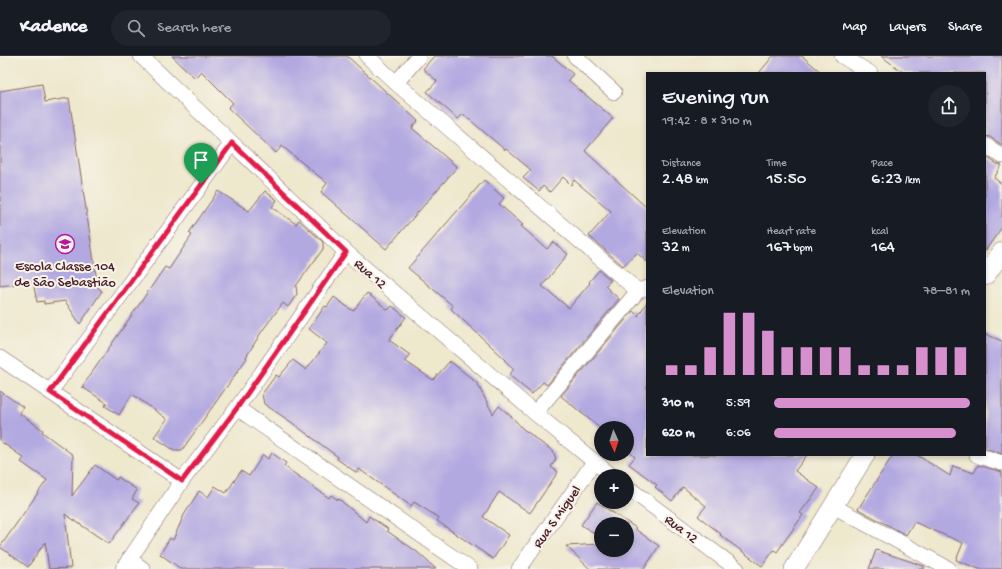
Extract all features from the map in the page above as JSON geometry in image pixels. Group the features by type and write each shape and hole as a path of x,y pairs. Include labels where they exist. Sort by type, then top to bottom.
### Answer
{"street":[{"name":"Rua 12","path":"141,56 346,252 603,469"},
{"path":"367,56 396,83 643,290 535,413"},
{"path":"396,83 419,56"},
{"path":"575,56 614,92"},
{"path":"842,56 868,72"},
{"path":"50,392 232,143"},
{"path":"986,146 1002,156"},
{"path":"143,569 126,564 182,481 237,408 346,252"},
{"path":"986,275 1002,252"},
{"path":"0,358 182,481"},
{"path":"237,408 470,569"},
{"path":"794,569 864,456"},
{"path":"981,456 1002,462"},
{"name":"Rua S Miguel","path":"519,569 594,462"},
{"name":"Rua 12","path":"634,492 737,569"},
{"path":"833,506 949,569"}],"building":[{"path":"172,56 347,56 418,121 412,128 457,167 386,249 321,192 327,183 282,146 276,153 228,108 233,103 201,71 195,78"},
{"path":"434,56 552,56 573,74 568,80 613,118 585,151 646,207 646,261 637,253 623,266 589,236 611,211 574,180 571,185 563,177 550,192 543,186 539,191 523,178 531,170 463,114 458,119 427,92 437,81 423,69"},
{"path":"773,56 802,56 821,72 760,72"},
{"path":"881,56 1002,56 1002,145 990,137 986,136 986,72 903,72"},
{"path":"42,84 45,102 69,98 98,288 102,291 80,324 65,301 44,304 44,301 37,302 33,282 0,286 0,91"},
{"path":"986,157 997,164 1002,165 994,178 1002,184 1002,227 986,250"},
{"path":"484,180 504,198 499,204 547,249 553,242 568,254 542,286 569,308 599,270 611,280 605,286 619,299 547,385 543,382 532,394 509,375 514,369 451,309 453,306 408,268"},
{"path":"218,191 249,211 265,191 277,200 272,207 296,224 299,220 323,242 323,249 296,286 297,294 288,307 283,303 262,331 246,357 247,358 182,450 174,450 154,437 167,419 132,394 119,415 105,406 107,403 82,387 165,267 169,269 192,235 189,233"},
{"path":"367,293 388,310 392,306 406,317 389,340 410,355 405,361 433,380 450,361 477,383 493,414 499,406 523,429 553,451 556,459 551,467 558,472 530,513 499,492 483,517 509,535 493,559 437,521 439,518 414,502 411,506 359,469 357,473 291,422 264,404 262,394 276,375 279,377 293,360 306,370 327,343 309,329 325,306 327,307 334,297 353,311"},
{"path":"646,304 646,456 806,456 795,471 819,488 800,513 803,515 777,552 774,550 762,566 720,535 721,534 698,516 706,506 683,487 672,501 655,487 657,485 629,464 632,461 634,461 635,457 634,421 594,421 594,423 561,396 633,311 638,316"},
{"path":"986,334 1002,341 1002,454 986,448"},
{"path":"0,391 23,407 19,413 43,430 42,432 73,455 72,496 95,465 116,480 118,477 137,490 132,499 139,503 109,544 65,514 71,568 49,569 45,542 28,567 0,547 47,480 21,462 24,458 0,441"},
{"path":"272,453 286,463 284,466 329,498 331,495 338,500 339,499 366,522 369,516 388,529 387,531 416,551 436,569 181,569 160,554 170,538 173,540 184,515 199,491 208,497 215,486 226,493 241,471 249,476 263,455 268,459"},
{"path":"892,456 919,456 950,476 953,466 974,473 978,465 1002,472 1002,569 979,569 956,560 963,543 914,522 906,535 858,509"},
{"path":"594,506 594,509 608,509 620,517 594,517 594,533 581,525"},
{"path":"634,527 636,528 635,529 659,546 644,569 590,569 566,546 594,544 594,557 634,557"},
{"path":"876,550 924,566 924,569 869,569"}],"place":[{"name":"Escola Classe 104 de São Sebastião","path":"65,244"}],"route":[{"path":"232,143 346,252 237,408 182,481 50,392 201,184 232,143"}]}
